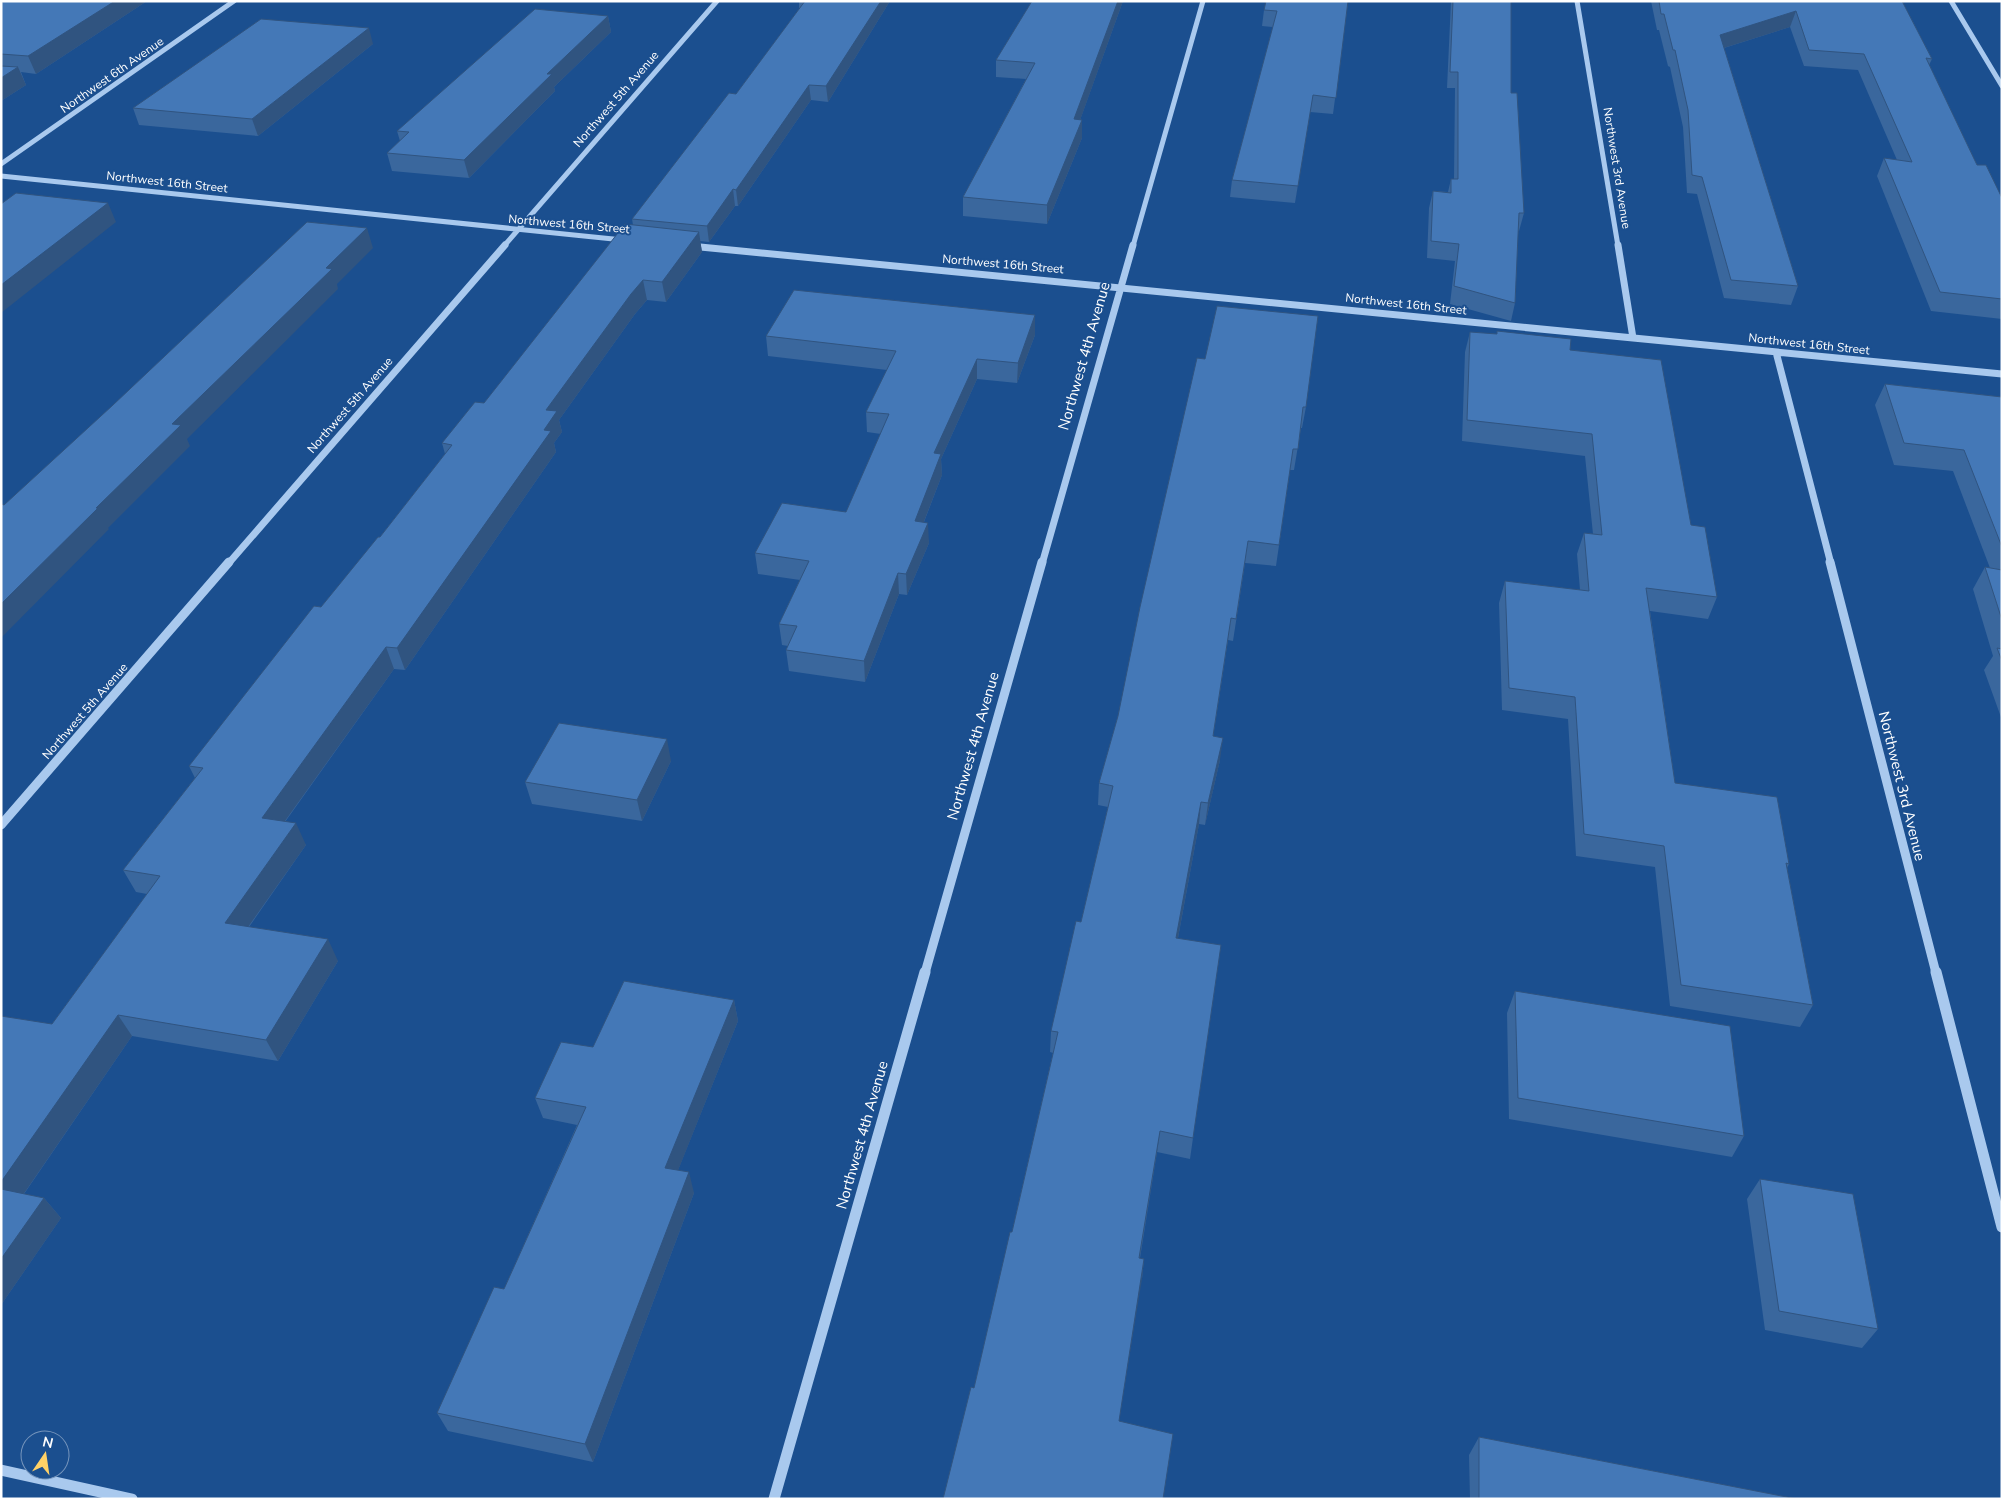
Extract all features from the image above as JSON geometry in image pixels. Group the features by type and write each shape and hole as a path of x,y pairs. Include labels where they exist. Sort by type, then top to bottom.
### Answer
{"street":[{"name":"Northwest 6th Avenue","path":"1,164 234,1"},
{"name":"Northwest 5th Avenue","path":"1,825 516,230 717,1"},
{"name":"Northwest 4th Avenue","path":"774,1499 1202,1"},
{"name":"Northwest 3rd Avenue","path":"1577,1 1633,338"},
{"path":"1950,1 2002,86"},
{"name":"Northwest 16th Street","path":"1,176 635,241"},
{"name":"Northwest 16th Street","path":"684,246 1120,286 2002,374"},
{"name":"Northwest 3rd Avenue","path":"1776,352 2002,1226"},
{"path":"1,1470 132,1499"}],"building":[{"path":"4,1 115,1 28,56 1,54 1,3"},
{"path":"805,1 881,1 826,86 809,85 736,190 733,189 707,226 632,219 729,93 736,94"},
{"path":"1032,1 1118,1 1074,119 1082,120 1047,205 963,197 1035,63 996,60"},
{"path":"1266,1 1348,1 1336,98 1313,95 1298,186 1232,180 1277,11 1264,10"},
{"path":"1453,1 1511,1 1511,93 1517,93 1524,213 1519,213 1515,303 1454,286 1459,244 1431,241 1433,191 1451,193 1451,179 1458,179 1458,72 1450,72"},
{"path":"1659,1 1902,1 1932,59 1926,58 1977,165 1986,165 2002,198 2002,299 1940,292 1884,158 1912,162 1864,54 1809,50 1796,11 1720,35 1798,286 1731,280 1702,177 1692,175 1688,110 1675,50 1673,50 1664,14 1661,14"},
{"path":"535,9 608,16 547,74 552,74 464,160 387,153 409,132 397,131"},
{"path":"261,19 369,28 252,119 133,108"},
{"path":"1,66 18,67 1,78"},
{"path":"16,193 108,203 1,285 1,204"},
{"path":"307,222 367,228 326,268 332,269 172,424 181,425 1,604 1,504 4,505 113,405"},
{"path":"625,224 699,232 662,282 643,280 631,294 546,410 557,411 544,430 551,431 397,648 386,647 262,818 296,823 225,923 328,939 266,1040 118,1015 1,1182 1,1016 52,1024 160,876 123,870 203,768 189,766 314,606 321,607 378,537 380,537 452,445 442,443 475,402 484,403"},
{"path":"794,290 1035,315 1018,363 977,359 934,453 941,454 915,521 928,523 906,574 898,573 864,661 786,650 797,626 779,624 809,561 755,553 782,503 846,512 889,414 866,412 896,351 766,336"},
{"path":"1217,306 1318,316 1306,407 1303,407 1298,449 1293,449 1279,545 1248,541 1236,619 1231,618 1213,736 1223,738 1208,803 1201,802 1176,938 1221,945 1193,1138 1160,1131 1139,1258 1144,1259 1119,1421 1173,1434 1163,1499 943,1499 971,1387 974,1388 1010,1232 1012,1232 1058,1032 1051,1031 1076,921 1081,922 1113,786 1099,783 1118,716 1140,607 1197,358 1205,359"},
{"path":"1497,331 1571,339 1570,350 1661,360 1691,525 1705,527 1717,597 1646,588 1675,783 1777,797 1789,864 1786,863 1813,1005 1681,985 1664,846 1584,834 1575,697 1509,688 1505,581 1589,591 1584,533 1602,535 1592,434 1467,420 1470,332 1497,334"},
{"path":"1885,384 2002,397 2002,547 1964,450 1904,443"},
{"path":"1985,567 2002,570 2002,620"},
{"path":"1997,648 2002,649 2002,661"},
{"path":"559,723 667,739 637,800 525,782"},
{"path":"624,981 734,1000 665,1168 689,1172 585,1444 437,1413 494,1287 504,1289 586,1107 535,1098 561,1042 593,1047"},
{"path":"1515,991 1730,1026 1744,1136 1518,1098"},
{"path":"1760,1179 1853,1194 1878,1329 1779,1311"},
{"path":"1,1189 44,1198 1,1259"},
{"path":"1479,1437 1797,1499 1479,1499"}]}
